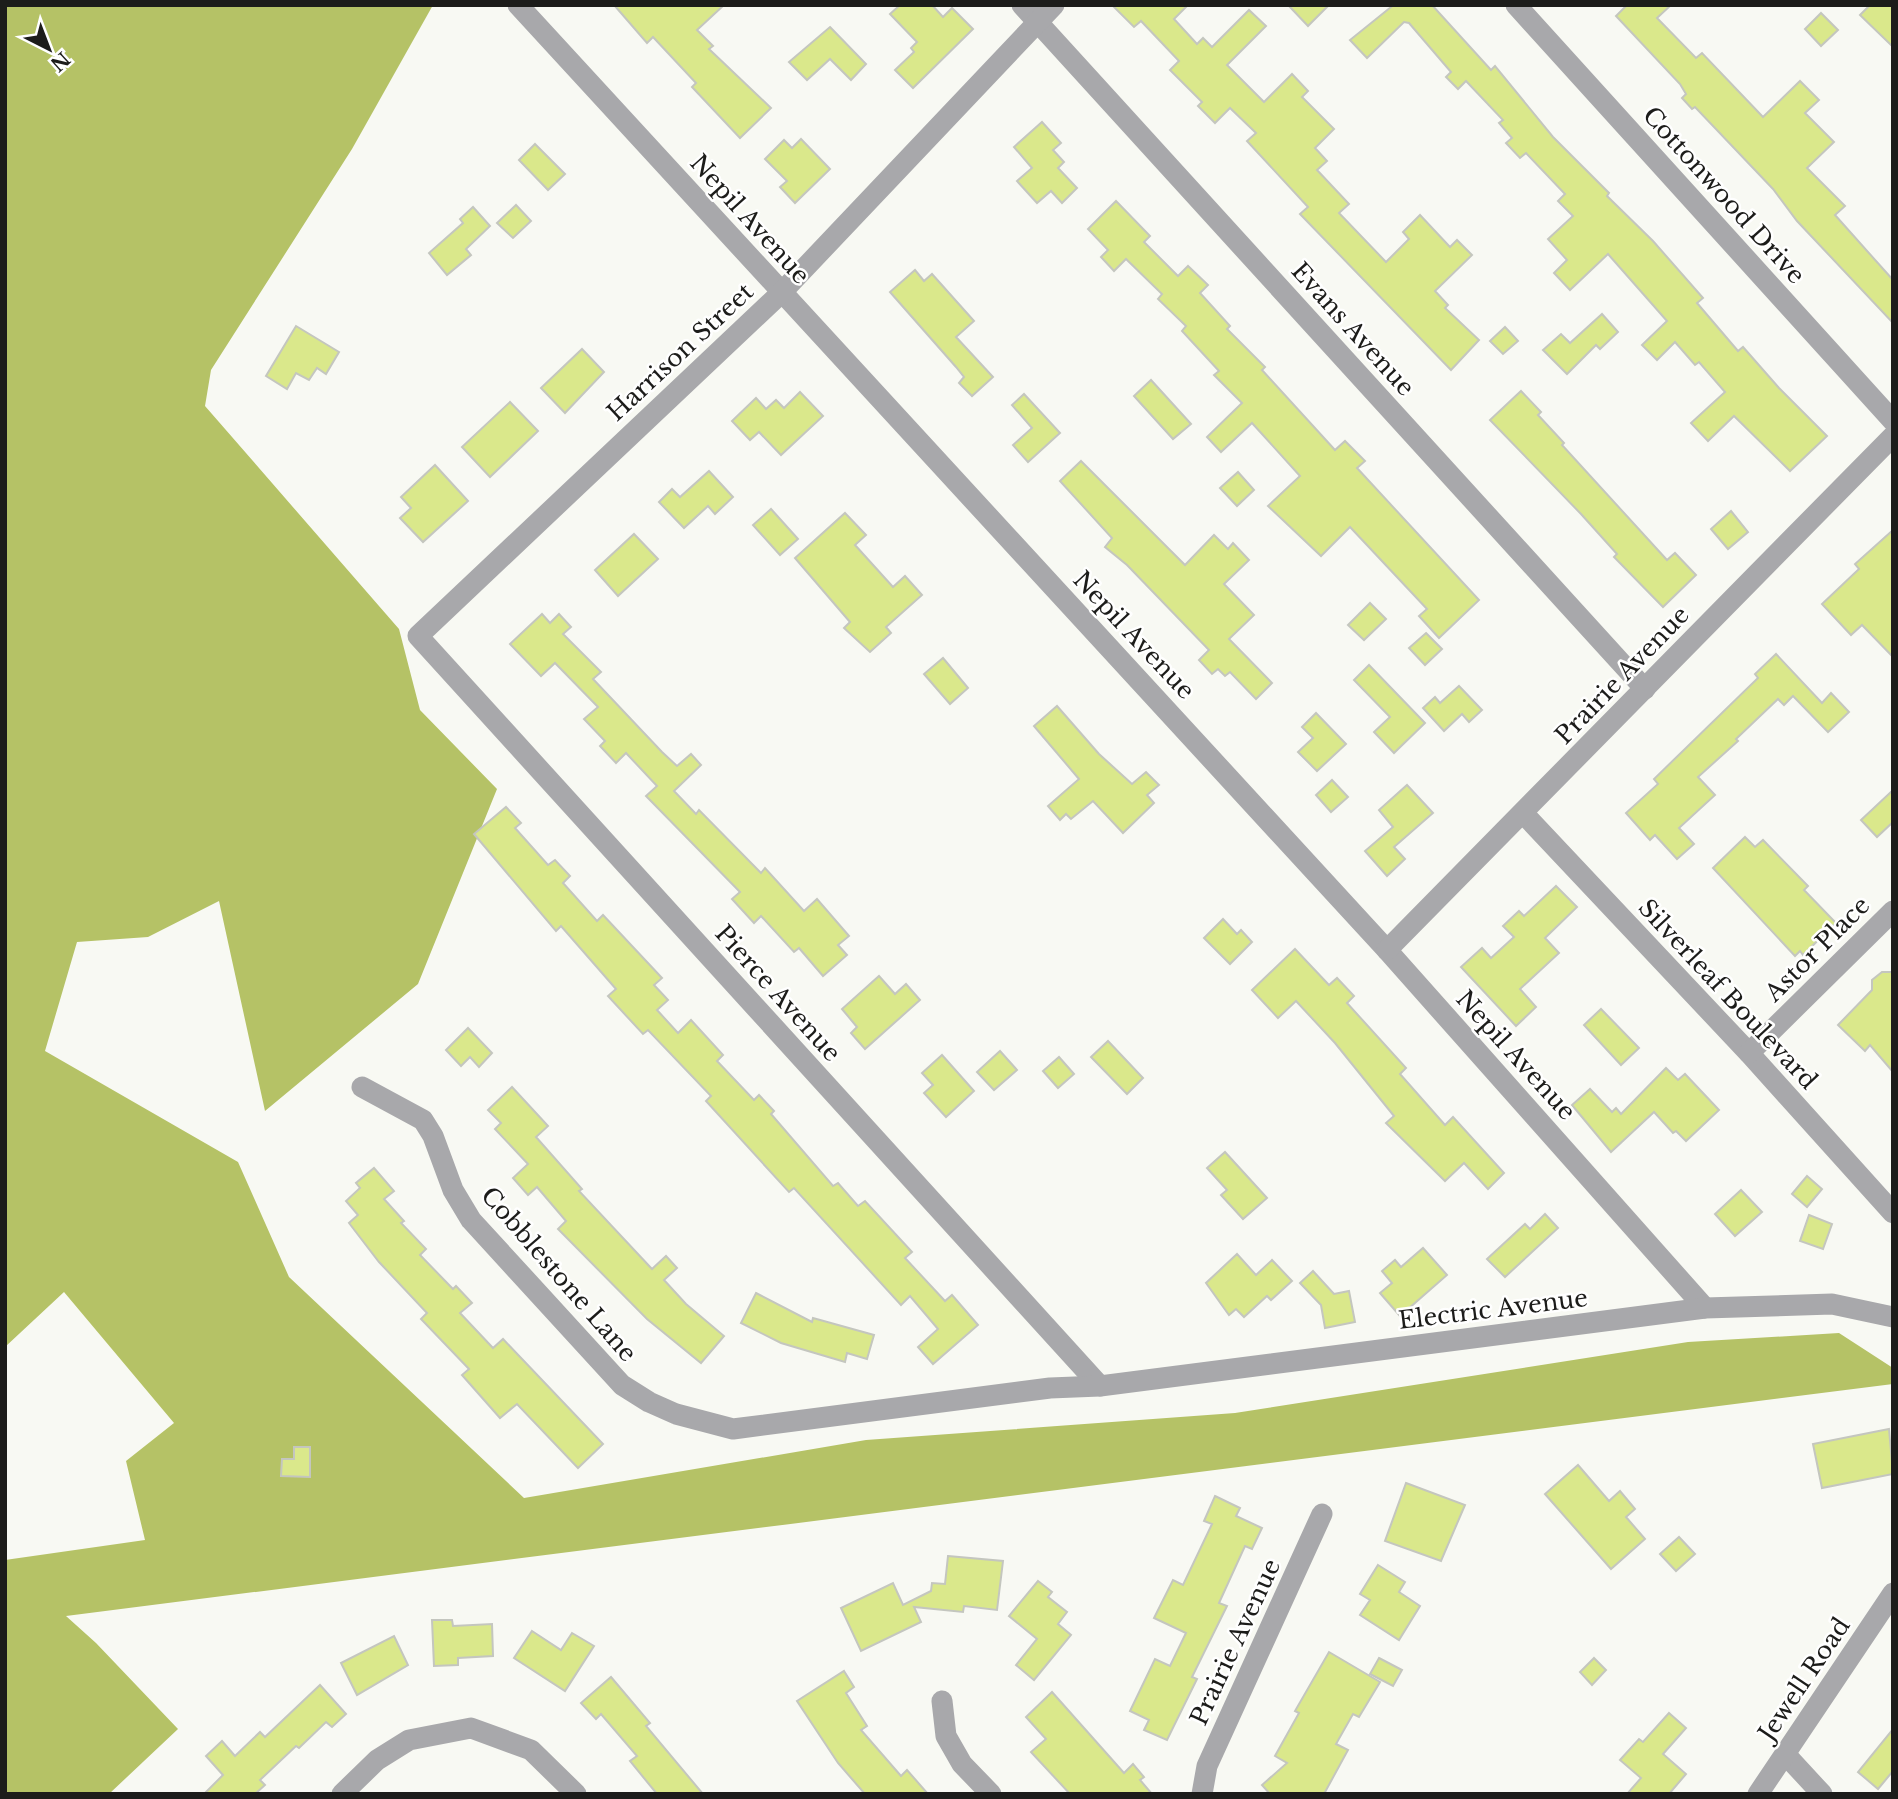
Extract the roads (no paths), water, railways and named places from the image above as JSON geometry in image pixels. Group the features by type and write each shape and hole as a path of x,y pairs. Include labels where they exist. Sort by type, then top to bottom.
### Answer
{"street":[{"name":"Nepil Avenue","path":"518,5 1387,950 1705,1308"},
{"name":"Evans Avenue","path":"1022,5 1645,689"},
{"name":"Harrison Street","path":"418,636 781,293 1054,5"},
{"name":"Cottonwood Drive","path":"1516,5 1893,421"},
{"name":"Prairie Avenue","path":"1387,950 1893,436"},
{"name":"Pierce Avenue","path":"418,636 1100,1386"},
{"name":"Silverleaf Boulevard","path":"1523,813 1749,1053 1893,1213"},
{"name":"Astor Place","path":"1749,1053 1893,911"},
{"name":"Cobblestone Lane","path":"362,1087 423,1121 433,1136 457,1197 484,1235 612,1375 649,1402 676,1415 733,1429 1050,1388 1100,1386"},
{"name":"Electric Avenue","path":"1100,1386 1705,1308 1832,1304 1893,1317"},
{"name":"Prairie Avenue","path":"1202,1794 1207,1766 1322,1514"},
{"name":"Jewell Road","path":"1758,1794 1893,1593"},
{"path":"943,1701 946,1736 962,1764 991,1794"},
{"path":"342,1794 377,1760 409,1740 471,1727 531,1750 576,1794"},
{"path":"1785,1754 1822,1794"}]}
